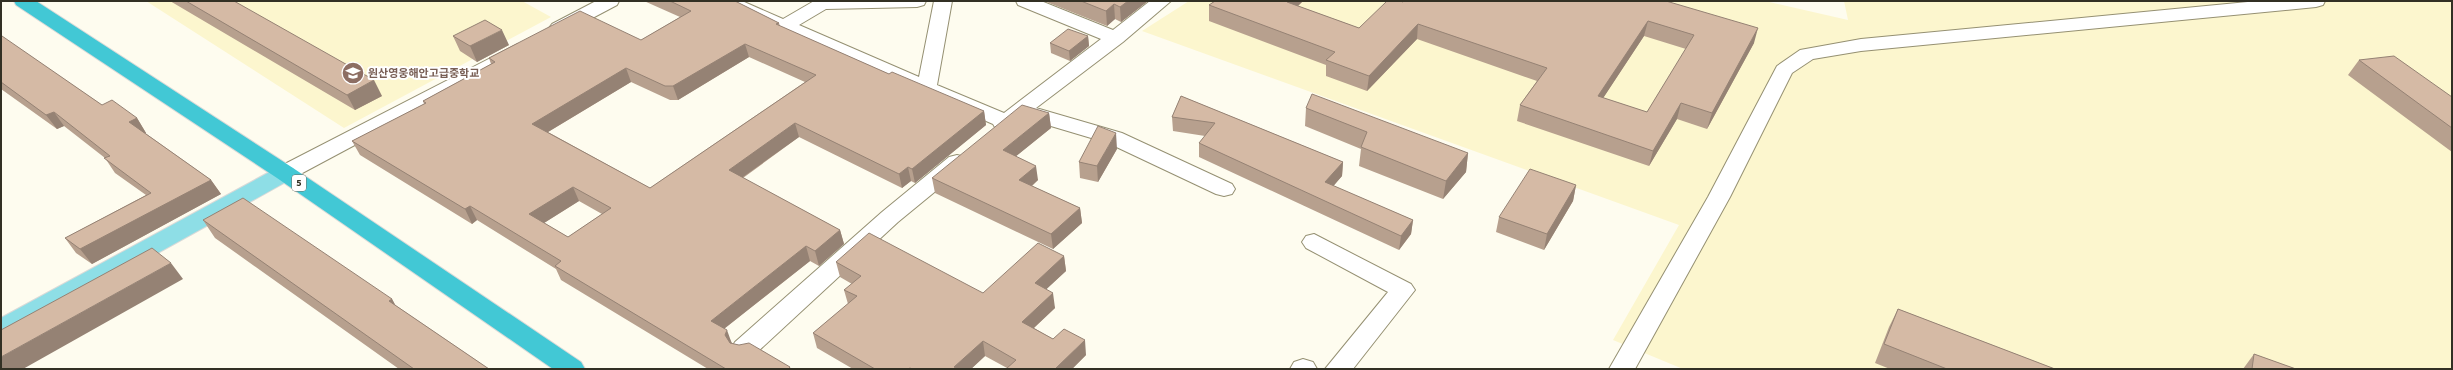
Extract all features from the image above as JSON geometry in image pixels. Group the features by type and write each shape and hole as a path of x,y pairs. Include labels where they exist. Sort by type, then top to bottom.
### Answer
{"highway":[{"name":"5","path":"23,1 286,173 572,369"}],"main road":[{"path":"1,329 286,173"}],"street":[{"path":"726,1 927,86 1014,116 1115,138 1224,189"},
{"path":"784,26 822,4 917,1"},
{"path":"927,86 943,1"},
{"path":"1025,1 1116,38"},
{"path":"744,349 890,217 1014,116 1162,1"},
{"path":"1622,369 1719,197 1784,70 1807,54 1861,45 2316,1"},
{"path":"286,173 537,40 599,3"},
{"path":"1314,242 1403,290 1338,369"}],"shaded area":[{"name":"원산영웅해안고급중학교","path":"146,1 522,1 551,17 344,128"},
{"path":"1189,1 1765,1 1848,20 1844,1 2452,1 2452,369 1683,369 1613,340 1679,225 1142,31"}],"building":[{"path":"186,1 234,1 374,80 347,95"},
{"path":"670,1 735,1 779,23 776,24 889,74 892,72 984,111 912,169 908,167 899,174 795,123 729,170 840,230 815,251 806,246 711,321 727,330 725,335 730,343 739,345 749,343 790,367 788,369 726,369 555,266 561,261 470,206 465,209 352,141 426,103 423,101 495,62 489,58 580,11 641,40 691,11","holes":["745,44 816,75 650,188 532,124 626,68 665,86 673,86","573,187 611,208 568,237 529,214"]},
{"path":"1081,1 1128,1 1120,7 1114,4 1106,11"},
{"path":"1215,1 1288,1 1287,2 1359,28 1387,1 1666,1 1758,28 1712,113 1681,103 1653,151 1520,105 1547,68 1418,24 1369,76 1326,60 1335,52 1209,5","holes":["1648,21 1694,35 1647,112 1598,96"]},
{"path":"485,20 502,30 470,46 453,36"},
{"path":"1068,29 1088,36 1069,51 1050,43"},
{"path":"1,36 102,105 112,100 137,118 129,122 211,180 80,249 65,238 151,193 104,158 110,156 54,112 46,115 1,82"},
{"path":"2394,56 2452,97 2452,128 2359,60"},
{"path":"1312,94 1468,153 1446,181 1361,147 1367,132 1306,108"},
{"path":"1181,96 1343,162 1325,182 1413,220 1401,236 1199,143 1215,123 1172,117"},
{"path":"1022,105 1049,113 1003,150 1036,166 1019,180 1080,208 1051,234 932,178"},
{"path":"1098,126 1116,133 1097,166 1079,162"},
{"path":"1530,169 1576,185 1547,234 1499,217"},
{"path":"243,198 392,299 389,301 489,369 414,369 203,220"},
{"path":"869,233 983,293 1038,243 1064,256 1035,283 1053,293 1022,322 1053,339 1064,329 1085,340 1055,369 1006,369 1016,360 983,341 954,367 958,369 875,369 813,333 857,296 844,290 861,276 836,262"},
{"path":"152,248 171,263 1,357 1,330"},
{"path":"1898,309 2055,369 1947,369 1884,344"},
{"path":"2254,354 2296,369 2252,369"}],"place":[{"name":"원산영웅해안고급중학교","path":"353,73"}]}
